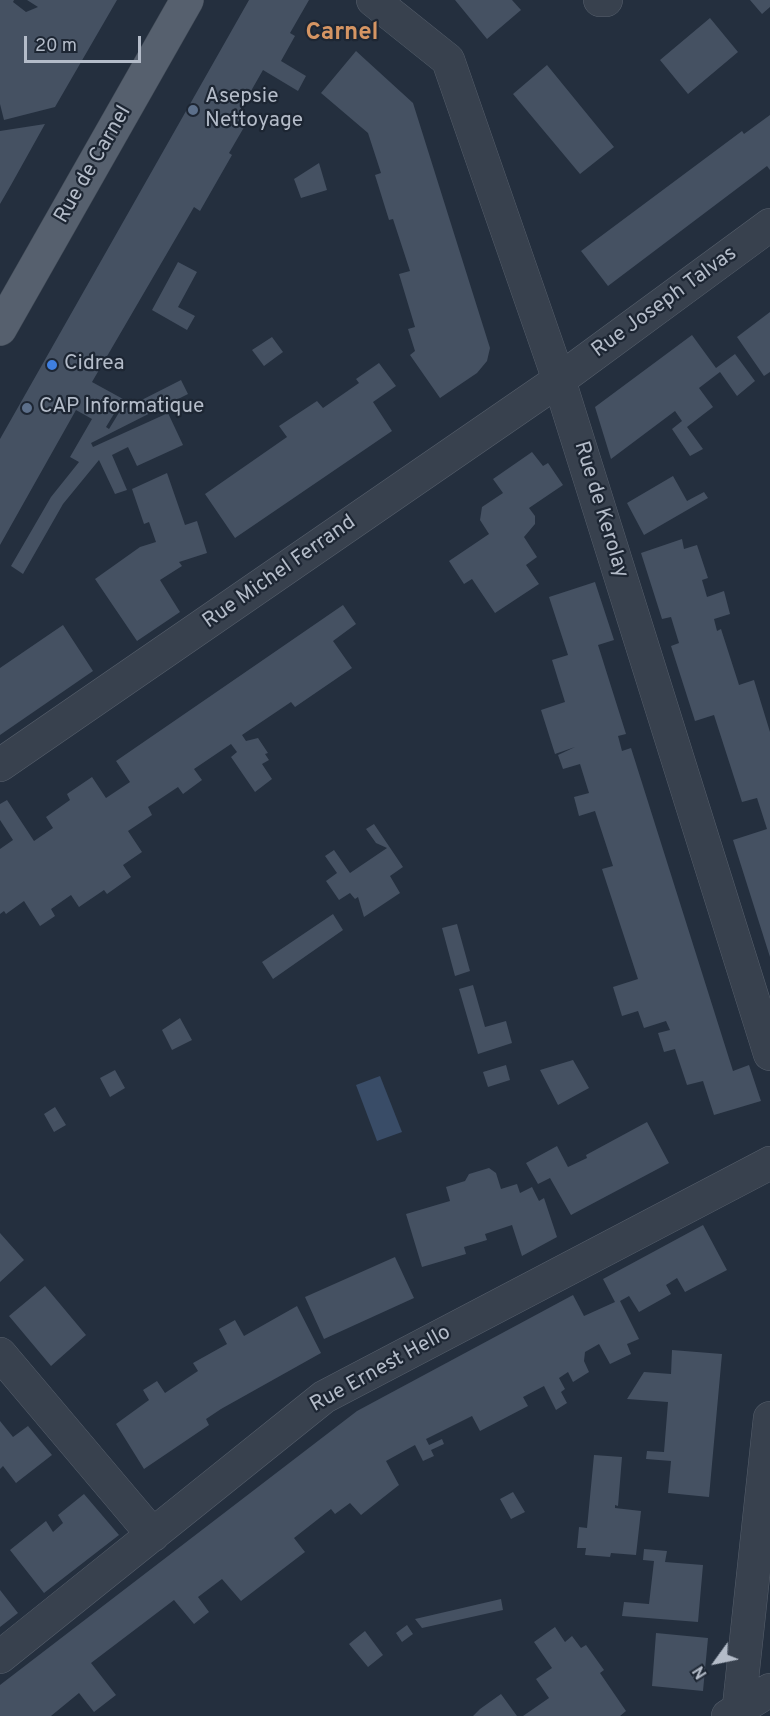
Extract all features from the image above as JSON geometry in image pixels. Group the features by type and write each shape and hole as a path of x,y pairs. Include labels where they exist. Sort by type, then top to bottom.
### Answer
{"main road":[{"name":"Rue de Carnel","path":"4,313 187,0"}],"street":[{"name":"Rue de Kerolay","path":"373,0 448,60 560,381 770,1054"},
{"path":"600,0 606,0"},
{"name":"Rue Joseph Talvas","path":"560,381 770,225"},
{"name":"Rue Michel Ferrand","path":"0,765 560,381"},
{"name":"Rue Ernest Hello","path":"0,1657 324,1397 770,1163"},
{"path":"0,1354 153,1535"},
{"path":"735,1713 770,1418"},
{"path":"735,1713 770,1690"}],"water":[{"path":"380,1076 402,1132 377,1141 356,1085"}],"building":[{"path":"0,0 14,0 13,2 26,12 38,7 27,0 117,0 55,107 4,120 0,104"},
{"path":"249,0 309,0 290,33 295,36 281,61 306,76 298,91 263,70 239,112 250,117 229,153 232,155 200,211 194,207 92,382 123,399 106,427 109,429 120,411 181,380 188,394 91,443 93,447 168,413 183,445 137,466 128,447 112,455 127,490 115,494 99,460 63,504 23,574 11,566 51,497 79,462 70,457 92,419 76,410 0,545 0,439"},
{"path":"455,0 512,0 521,10 487,39"},
{"path":"750,0 770,0 770,7 762,14"},
{"path":"710,18 738,52 688,94 660,60"},
{"path":"356,51 413,103 490,348 487,361 477,373 440,398 410,355 415,351 408,329 415,327 399,274 410,271 393,219 389,220 375,175 381,173 368,133 321,93"},
{"path":"547,65 614,147 580,174 513,94"},
{"path":"770,115 770,170 767,166 608,286 581,251 742,131 744,134"},
{"path":"45,124 11,185 0,204 0,131"},
{"path":"319,163 327,190 301,198 294,179"},
{"path":"178,262 197,272 178,307 195,316 187,330 152,310"},
{"path":"770,312 770,372 764,376 737,337"},
{"path":"692,335 716,368 735,354 755,381 737,396 720,372 699,388 713,407 687,427 703,449 690,456 672,429 682,421 675,411 611,459 595,407"},
{"path":"272,337 283,352 264,366 252,350"},
{"path":"379,363 396,386 373,402 392,431 235,538 205,494 287,437 279,426 317,401 323,408 359,383 356,379"},
{"path":"532,452 543,466 548,463 563,485 529,508 535,516 535,524 524,537 537,557 526,565 539,584 495,613 472,579 464,584 449,561 489,534 480,520 482,507 503,493 493,479"},
{"path":"167,473 185,525 197,521 207,553 179,562 182,566 160,580 180,612 137,641 95,579 140,547 156,542 149,522 144,524 132,489"},
{"path":"673,476 687,501 704,492 708,498 644,535 627,503"},
{"path":"682,539 684,549 697,545 708,578 702,580 707,597 724,591 730,614 714,619 717,631 721,629 739,685 754,680 770,732 770,957 733,840 767,829 757,798 742,802 714,715 695,721 671,646 679,643 671,617 662,619 641,553"},
{"path":"595,582 614,640 598,645 626,734 618,736 622,751 631,748 733,1071 749,1065 761,1101 714,1115 703,1081 687,1085 675,1049 664,1052 658,1033 670,1030 666,1021 644,1028 638,1011 622,1016 613,987 638,979 602,869 613,866 595,811 579,816 574,797 589,793 580,764 563,769 558,755 575,747 555,754 541,710 565,702 552,660 568,655 549,597"},
{"path":"343,605 356,624 333,641 352,668 295,707 291,702 242,735 246,741 258,738 268,753 265,754 269,760 262,764 272,779 255,792 231,757 237,752 231,744 194,769 202,780 183,794 178,787 148,807 152,815 128,831 142,852 123,865 131,877 107,894 104,890 79,907 71,895 51,909 55,916 40,926 24,901 6,914 4,911 0,914 0,849 13,840 0,820 0,804 7,800 34,841 53,828 46,817 70,800 67,794 92,777 106,798 130,782 116,761"},
{"path":"63,625 93,671 0,735 0,668"},
{"path":"374,824 403,867 390,876 400,893 364,917 358,897 355,899 350,893 339,900 326,881 337,873 325,856 334,850 350,873 387,848 376,843 366,829"},
{"path":"333,914 343,930 273,979 262,962"},
{"path":"457,924 470,971 455,976 442,928"},
{"path":"473,985 485,1027 506,1021 512,1043 478,1054 459,989"},
{"path":"180,1018 192,1040 172,1050 162,1030"},
{"path":"573,1060 589,1088 558,1105 540,1070"},
{"path":"506,1065 510,1080 488,1087 483,1072"},
{"path":"115,1070 125,1088 110,1097 100,1078"},
{"path":"55,1107 66,1125 54,1132 44,1114"},
{"path":"647,1122 669,1163 571,1215 550,1178 538,1184 526,1163 557,1146 568,1167"},
{"path":"489,1168 496,1173 501,1189 517,1184 520,1193 532,1187 539,1201 544,1198 557,1237 522,1256 512,1225 485,1234 487,1240 464,1247 466,1254 422,1267 406,1214 450,1201 446,1187 465,1181 469,1174"},
{"path":"703,1225 727,1270 685,1292 677,1278 666,1285 671,1294 639,1312 629,1296 620,1301 639,1339 627,1344 631,1354 610,1364 599,1344 585,1352 584,1361 589,1372 573,1382 568,1372 559,1378 565,1389 561,1392 567,1403 556,1410 544,1386 523,1397 528,1406 480,1431 472,1416 426,1439 429,1445 442,1439 444,1444 431,1450 434,1456 423,1461 415,1445 386,1461 399,1485 361,1515 350,1503 335,1514 331,1509 294,1538 305,1552 241,1601 222,1579 198,1597 209,1612 194,1624 174,1600 91,1663 116,1695 94,1712 79,1693 51,1716 0,1716 0,1685 357,1411 573,1295 584,1316 615,1302 603,1279"},
{"path":"0,1233 24,1260 0,1282"},
{"path":"395,1257 414,1298 324,1339 305,1297"},
{"path":"45,1286 86,1335 51,1366 9,1316"},
{"path":"297,1306 321,1353 221,1409 206,1419 209,1425 144,1469 116,1424 149,1400 143,1390 157,1381 165,1393 198,1371 193,1363 227,1344 219,1329 235,1320 244,1336"},
{"path":"672,1350 722,1354 709,1497 668,1493 671,1461 646,1459 647,1451 664,1452 668,1402 627,1399 644,1372 671,1374"},
{"path":"0,1421 13,1437 28,1426 52,1455 16,1483 3,1466 0,1469"},
{"path":"594,1455 622,1457 618,1506 615,1505 615,1508 641,1511 636,1555 611,1553 610,1557 585,1555 586,1548 577,1548 579,1527 587,1528"},
{"path":"513,1492 525,1512 511,1519 500,1499"},
{"path":"84,1494 119,1535 44,1593 10,1550 46,1521 53,1532 63,1523 58,1515"},
{"path":"644,1549 667,1551 665,1562 703,1565 698,1622 622,1616 624,1602 649,1604 654,1561 643,1560"},
{"path":"0,1590 18,1613 0,1627"},
{"path":"501,1599 503,1610 422,1628 415,1619"},
{"path":"407,1625 413,1634 402,1642 396,1633"},
{"path":"555,1627 565,1642 572,1636 581,1648 586,1645 604,1670 600,1673 626,1711 620,1716 523,1716 549,1698 536,1679 552,1668 534,1642"},
{"path":"365,1631 383,1655 368,1667 349,1644"},
{"path":"656,1633 708,1638 703,1691 652,1686"},
{"path":"501,1694 517,1716 473,1716 480,1709"}],"place":[{"name":"Asepsie Nettoyage","path":"193,110"},
{"name":"Cidrea","path":"52,365"},
{"name":"CAP Informatique","path":"27,408"}],"district":[{"name":"Carnel","path":"342,34"}]}
